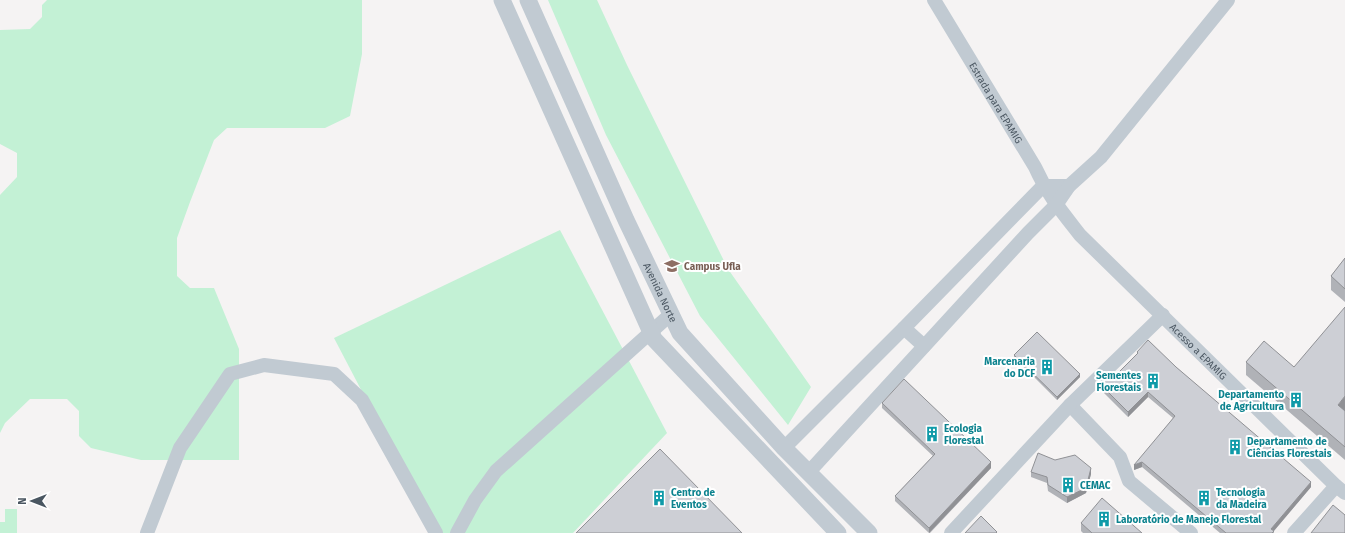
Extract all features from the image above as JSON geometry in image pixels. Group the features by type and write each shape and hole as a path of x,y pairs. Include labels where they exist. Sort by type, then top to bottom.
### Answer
{"street":[{"path":"502,0 654,339 838,533"},
{"name":"Avenida Norte","path":"528,0 626,220 680,333 784,448 869,533"},
{"name":"Estrada para EPAMIG","path":"934,0 1035,167 1043,186 1056,205"},
{"path":"808,473 1028,233 1056,205 1069,186 1101,158 1228,0"},
{"path":"784,448 1043,186 1069,186"},
{"name":"Acesso a EPAMIG","path":"1056,205 1080,235 1341,490"},
{"path":"457,533 474,500 496,471 671,314"},
{"path":"951,533 1070,405 1163,315"},
{"path":"904,328 924,346"},
{"path":"147,533 180,448 230,374 264,365 334,374 362,400 436,533"},
{"path":"1070,405 1120,457 1130,481 1191,533"},
{"path":"1294,533 1341,490"}],"green space":[{"path":"47,0 362,0 362,54 350,116 325,128 227,128 214,140 177,238 177,276 190,288 214,288 239,349 239,460 141,460 91,448 79,436 79,411 67,399 30,399 5,423 0,433 0,195 17,177 17,153 0,144 0,30 30,29 42,17 42,5"},
{"path":"548,0 597,0 627,65 728,269 811,387 788,425 700,316 606,135"},
{"path":"560,230 667,433 573,533 436,533 334,338"},
{"path":"5,509 17,509 17,533 0,533 0,522 5,522"}],"building":[{"path":"1345,258 1345,289 1331,276"},
{"path":"1345,307 1345,396 1338,405 1345,411 1345,447 1246,362 1264,341 1294,367"},
{"name":"Marcenaria do DCF","path":"1037,332 1080,374 1057,397 1014,355"},
{"path":"1148,340 1176,367 1311,482 1271,529 1274,531 1272,533 1226,533 1142,462 1134,465 1175,416 1148,392 1128,412 1100,384 1109,375 1114,377 1138,353 1137,352"},
{"name":"Ecologia Florestal","path":"904,379 991,462 929,528 895,496 935,454 882,403"},
{"name":"Centro de Eventos","path":"660,449 742,533 576,533"},
{"name":"CEMAC","path":"1038,453 1055,460 1075,455 1091,468 1086,488 1067,497 1048,485 1047,477 1031,472"},
{"name":"Laboratório de Manejo Florestal","path":"1102,498 1142,533 1092,533 1081,523"},
{"path":"1333,505 1345,515 1345,533 1311,533"},
{"path":"981,516 997,532 965,533"}],"place":[{"name":"Campus Ufla","path":"672,266"},
{"name":"Marcenaria do DCF","path":"1047,367"},
{"name":"Sementes Florestais","path":"1153,381"},
{"name":"Departamento de Agricultura","path":"1296,400"},
{"name":"Ecologia Florestal","path":"932,434"},
{"name":"Departamento de Ciências Florestais","path":"1235,447"},
{"name":"CEMAC","path":"1068,485"},
{"name":"Centro de Eventos","path":"659,498"},
{"name":"Tecnologia da Madeira","path":"1204,498"},
{"name":"Laboratório de Manejo Florestal","path":"1104,519"}]}
